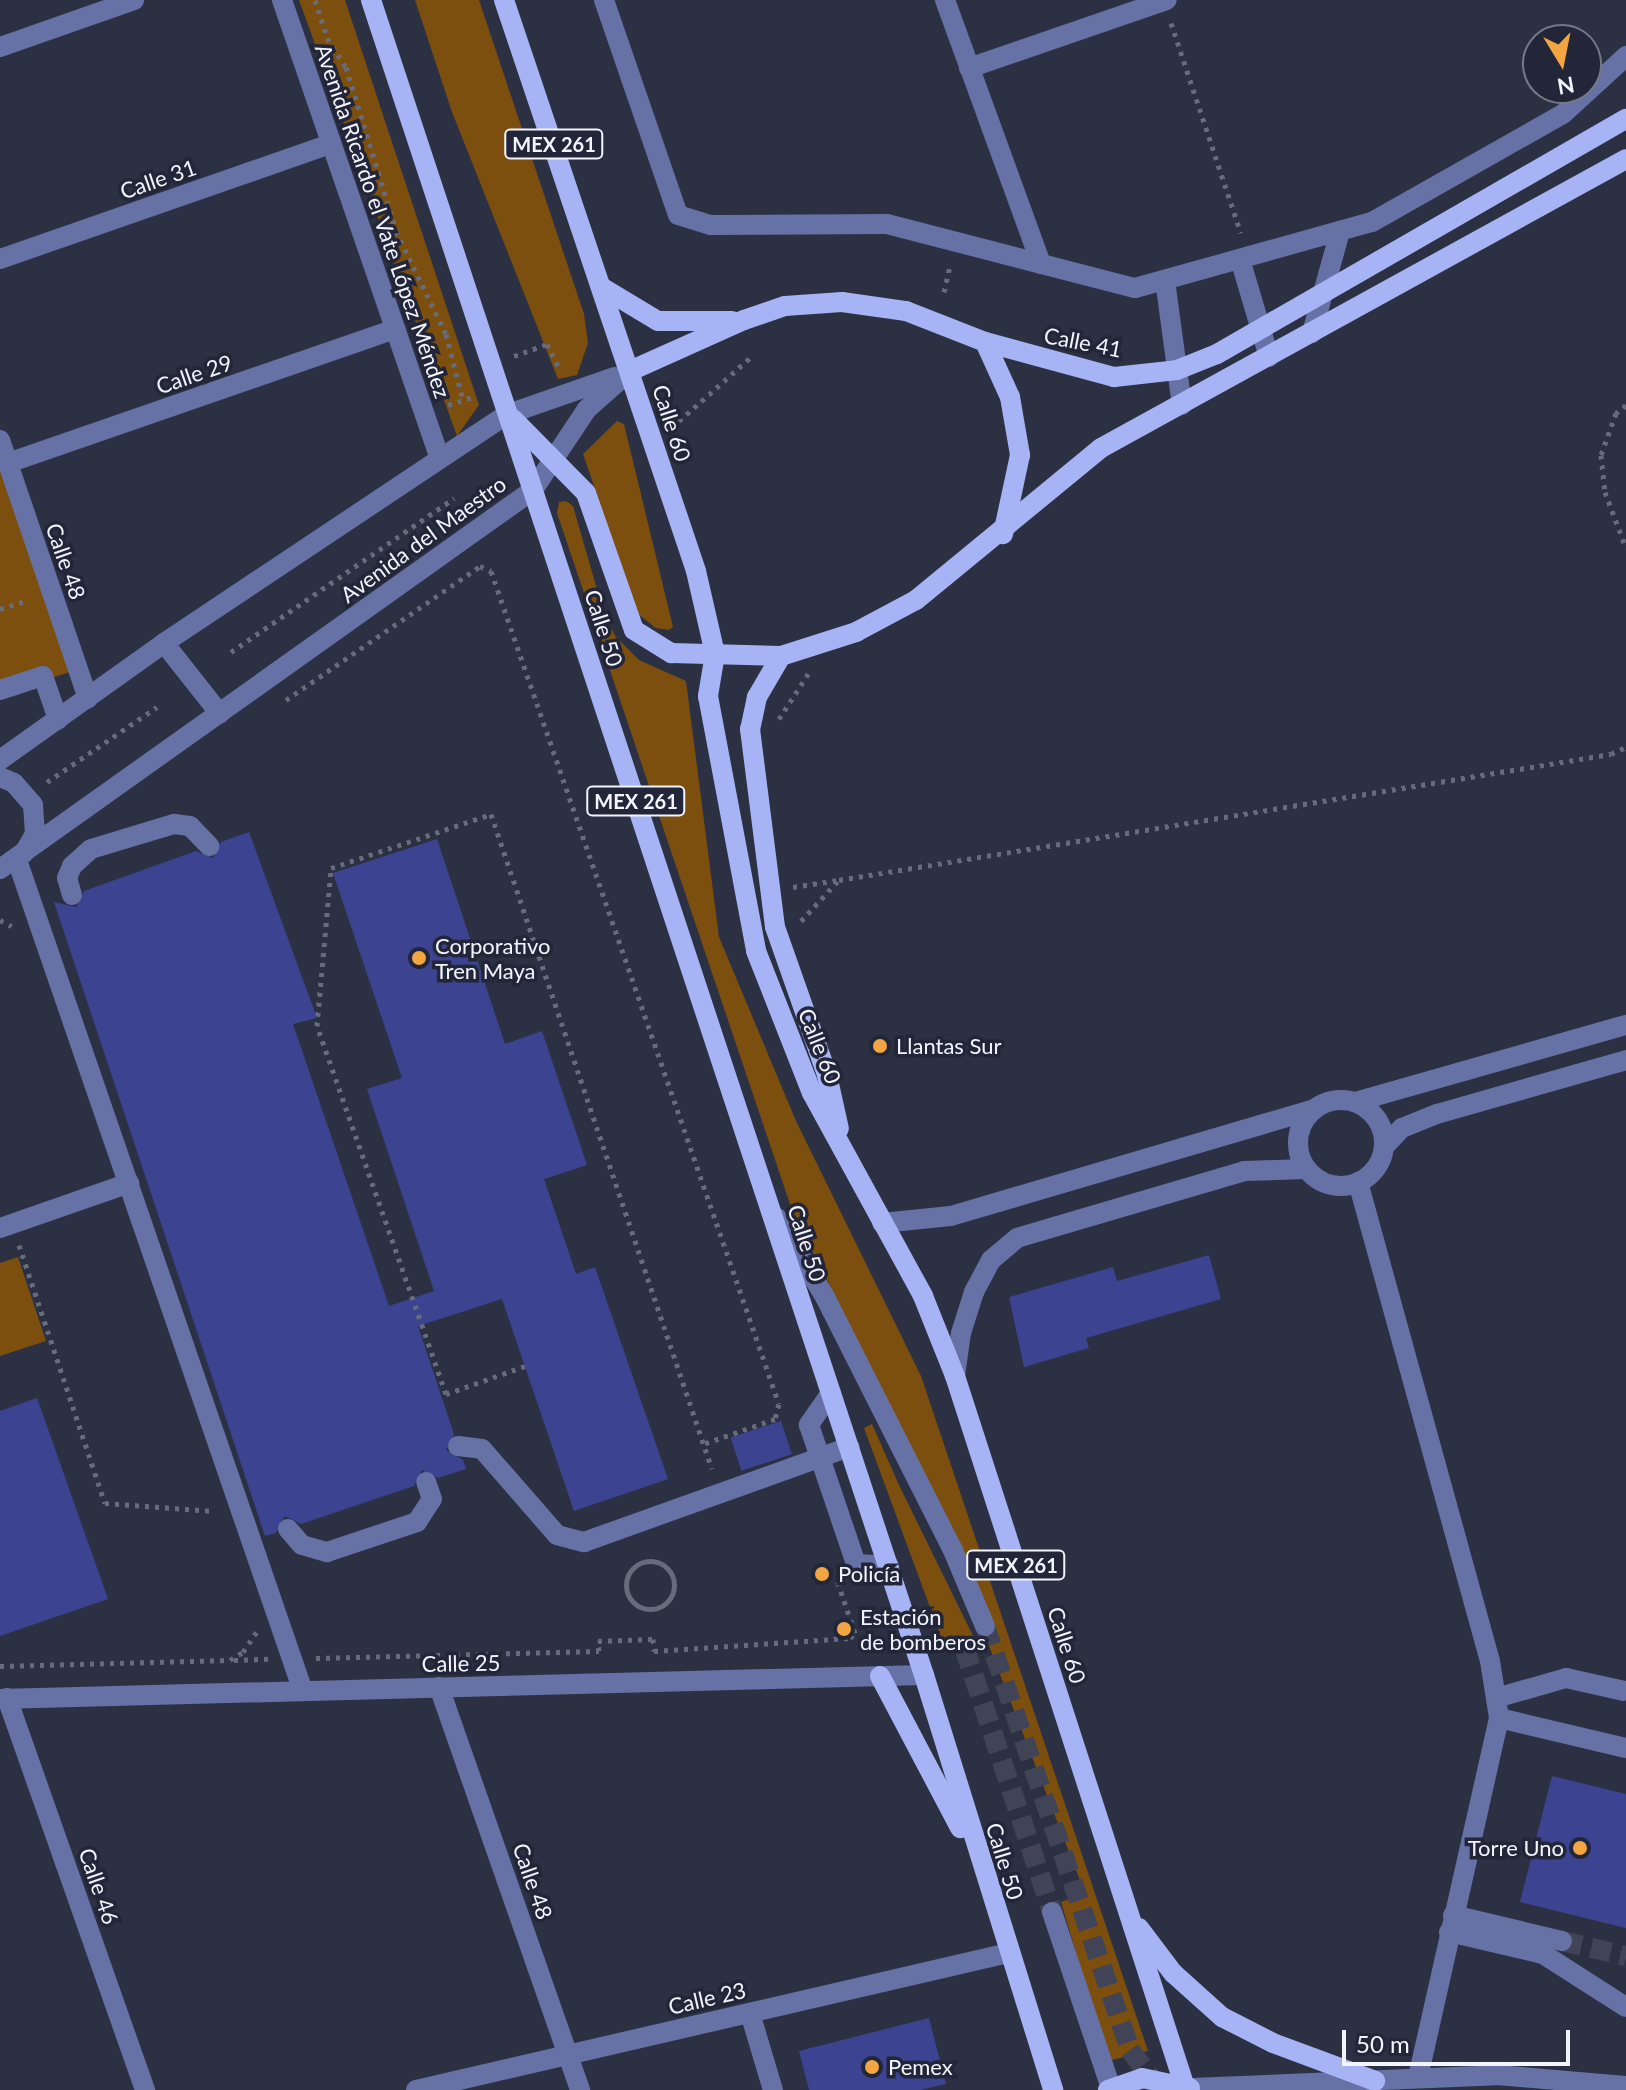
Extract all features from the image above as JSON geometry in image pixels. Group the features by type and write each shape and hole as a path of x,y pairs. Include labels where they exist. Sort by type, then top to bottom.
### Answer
{"main road":[{"name":"MEX 261","path":"371,0 508,414"},
{"name":"Calle 60","path":"504,0 696,571 715,654 708,696 756,951 812,1093 923,1296 955,1376 1128,1915 1190,2088"},
{"name":"Calle 41","path":"630,371 744,320 785,306 873,304 985,342 1114,377 1177,370 1260,329 1626,119"},
{"path":"508,414 586,493 634,630 671,653 781,656 856,632 916,600 1003,534 1101,448 1626,159"},
{"path":"603,288 658,321 744,320"},
{"path":"985,342 1010,397 1020,455 1003,534"},
{"name":"Calle 50","path":"508,414 889,1566 1053,2090"},
{"path":"781,656 764,681 750,729 770,891 783,958 827,1075 846,1156"},
{"path":"880,1676 982,1869"},
{"path":"1128,1915 1173,1973 1222,2017 1288,2049 1375,2081"},
{"path":"1109,2089 1142,2078 1190,2088"}],"street":[{"path":"0,47 134,0"},
{"name":"Avenida Ricardo el Vate López Méndez","path":"282,0 439,457"},
{"path":"604,0 678,215 710,225 887,224 1135,288 1372,222 1563,114 1626,56"},
{"path":"945,0 1041,264"},
{"path":"969,68 1168,10"},
{"name":"Calle 31","path":"0,259 331,144"},
{"path":"1312,333 1340,231"},
{"path":"1240,259 1269,357"},
{"path":"1165,280 1182,405"},
{"name":"Calle 29","path":"8,463 396,329"},
{"path":"0,760 164,643 439,457 508,414 630,371"},
{"name":"Avenida del Maestro","path":"6,865 533,490 551,458 587,409 630,371"},
{"name":"Calle 48","path":"0,440 88,698"},
{"path":"164,643 220,714"},
{"path":"0,690 43,676 58,719"},
{"path":"0,777 25,792 36,820 28,848 6,865 129,1183 303,1691"},
{"path":"72,895 67,878 72,866 91,849 174,824 190,826 209,846"},
{"path":"882,1223 951,1216 1341,1100 1355,1102 1626,1025"},
{"path":"955,1376 961,1333 974,1292 991,1260 1017,1238 1244,1171 1306,1169 1330,1185 1358,1182 1376,1168 1384,1147 1402,1128 1437,1114 1626,1060"},
{"path":"1355,1102 1377,1120 1384,1147"},
{"path":"1306,1169 1297,1145 1314,1109"},
{"path":"1358,1182 1490,1661 1497,1708 1418,2078"},
{"path":"6,1226 129,1183"},
{"path":"769,1205 825,1297 952,1548 985,1626"},
{"path":"831,1393 809,1425 856,1564 889,1566"},
{"path":"458,1446 482,1449 557,1535 584,1542 849,1447"},
{"path":"288,1529 302,1545 327,1552 417,1522 432,1499 426,1482"},
{"name":"Calle 25","path":"4,1698 924,1675"},
{"path":"1497,1708 1566,1678 1624,1691"},
{"name":"Calle 48","path":"439,1687 580,2090"},
{"name":"Calle 46","path":"4,1698 145,2090"},
{"path":"1497,1708 1626,1748"},
{"path":"1052,1912 1109,2089"},
{"path":"1451,1924 1562,1941"},
{"path":"1451,1924 1543,1954 1626,2007"},
{"name":"Calle 23","path":"416,2090 1008,1953"},
{"path":"750,2013 773,2090"},
{"path":"1190,2088 1497,2075 1626,2086"}],"path":[{"path":"315,0 327,38 346,67 396,231 460,375 463,400"},
{"path":"1168,10 1243,238"},
{"path":"944,292 951,262"},
{"path":"491,364 547,344 558,370"},
{"path":"679,421 750,358"},
{"path":"445,406 473,397"},
{"path":"1626,405 1616,413 1601,455 1605,492 1626,548"},
{"path":"231,652 454,498"},
{"path":"272,710 480,566 491,571 779,1404 775,1419 703,1444"},
{"path":"0,609 37,597"},
{"path":"770,732 808,674"},
{"path":"36,790 157,707"},
{"path":"770,891 1595,757 1626,747"},
{"path":"525,1366 446,1394 317,1026 331,868 491,814 712,1469"},
{"path":"783,958 806,910 839,880"},
{"path":"6,1226 105,1503 223,1511 218,1497"},
{"path":"647,1561 662,1564 674,1585 668,1600 654,1609 639,1607 626,1588 634,1567 647,1561"},
{"path":"311,1658 599,1651 598,1641 653,1639 654,1651 850,1638 855,1633 836,1576"},
{"path":"230,1660 253,1640 258,1621"},
{"path":"0,1666 281,1659"}],"shaded area":[{"path":"299,0 345,0 479,405 457,436"},
{"path":"415,0 479,0 584,314 588,343 577,375 558,379 452,112"},
{"path":"617,421 624,424 673,627 669,630 656,628 638,614 583,454"},
{"path":"0,464 70,672 0,695"},
{"path":"566,501 573,506 605,617 616,637 639,660 686,681 719,937 796,1121 921,1376 1148,2051 1108,2061 1061,1902 1085,1893 914,1453 793,1213 557,513 559,502"},
{"path":"18,1257 46,1341 0,1356 0,1263"},
{"path":"872,1424 975,1640 945,1648 864,1428"}],"building":[{"path":"249,832 317,1018 293,1024 389,1306 434,1291 367,1089 402,1078 333,873 437,839 505,1044 542,1031 587,1165 544,1179 576,1274 595,1267 668,1479 574,1511 502,1299 418,1326 454,1434 446,1450 463,1460 466,1469 438,1478 422,1470 414,1486 301,1524 285,1516 276,1533 265,1536 54,902 76,907 84,891 196,851 213,858 221,842"},
{"path":"1209,1255 1221,1299 1086,1338 1089,1348 1024,1367 1009,1297 1113,1267 1117,1281"},
{"path":"37,1398 108,1599 0,1636 0,1411"},
{"path":"781,1421 792,1454 741,1471 731,1437"},
{"name":"Torre Uno","path":"1552,1776 1626,1794 1626,1928 1520,1902"},
{"name":"Pemex","path":"929,2018 946,2084 920,2090 809,2090 799,2051"}],"tunnel":[{"path":"985,1626 1130,2050 1159,2088"},
{"path":"964,1647 1052,1912"},
{"path":"1562,1941 1626,1956"}],"place":[{"name":"Corporativo Tren Maya","path":"419,958"},
{"name":"Llantas Sur","path":"880,1046"},
{"name":"Policía","path":"822,1574"},
{"name":"Estación de bomberos","path":"844,1629"},
{"name":"Torre Uno","path":"1580,1848"},
{"name":"Pemex","path":"872,2067"}]}
